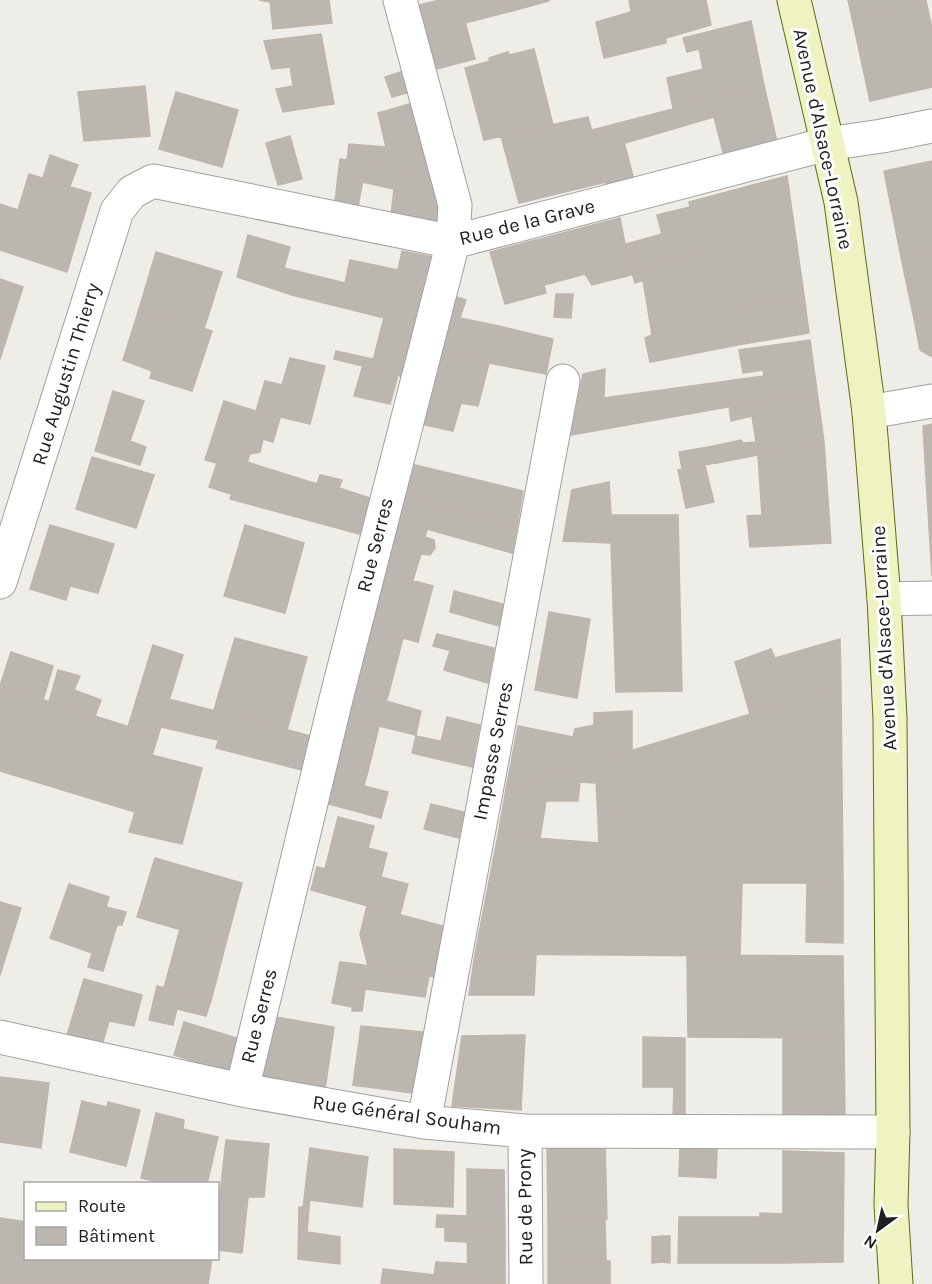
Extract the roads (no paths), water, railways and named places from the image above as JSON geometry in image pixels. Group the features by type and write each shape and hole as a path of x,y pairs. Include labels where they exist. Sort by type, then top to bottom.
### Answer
{"main road":[{"name":"Avenue d'Alsace-Lorraine","path":"794,0 840,202 869,412 884,599 890,719 893,1132 891,1205 896,1284"}],"street":[{"name":"Rue Serres","path":"242,1090 336,699 453,242 455,205 400,0"},
{"name":"Rue de la Grave","path":"153,181 453,242 827,144 932,126"},
{"name":"Rue Augustin Thierry","path":"0,582 117,211 132,192 153,181"},
{"name":"Impasse Serres","path":"424,1122 563,381"},
{"path":"869,412 932,402"},
{"path":"884,599 932,598"},
{"name":"Rue Général Souham","path":"0,1037 242,1090 424,1122 525,1131 893,1132"},
{"name":"Rue de Prony","path":"525,1131 526,1284"}]}
